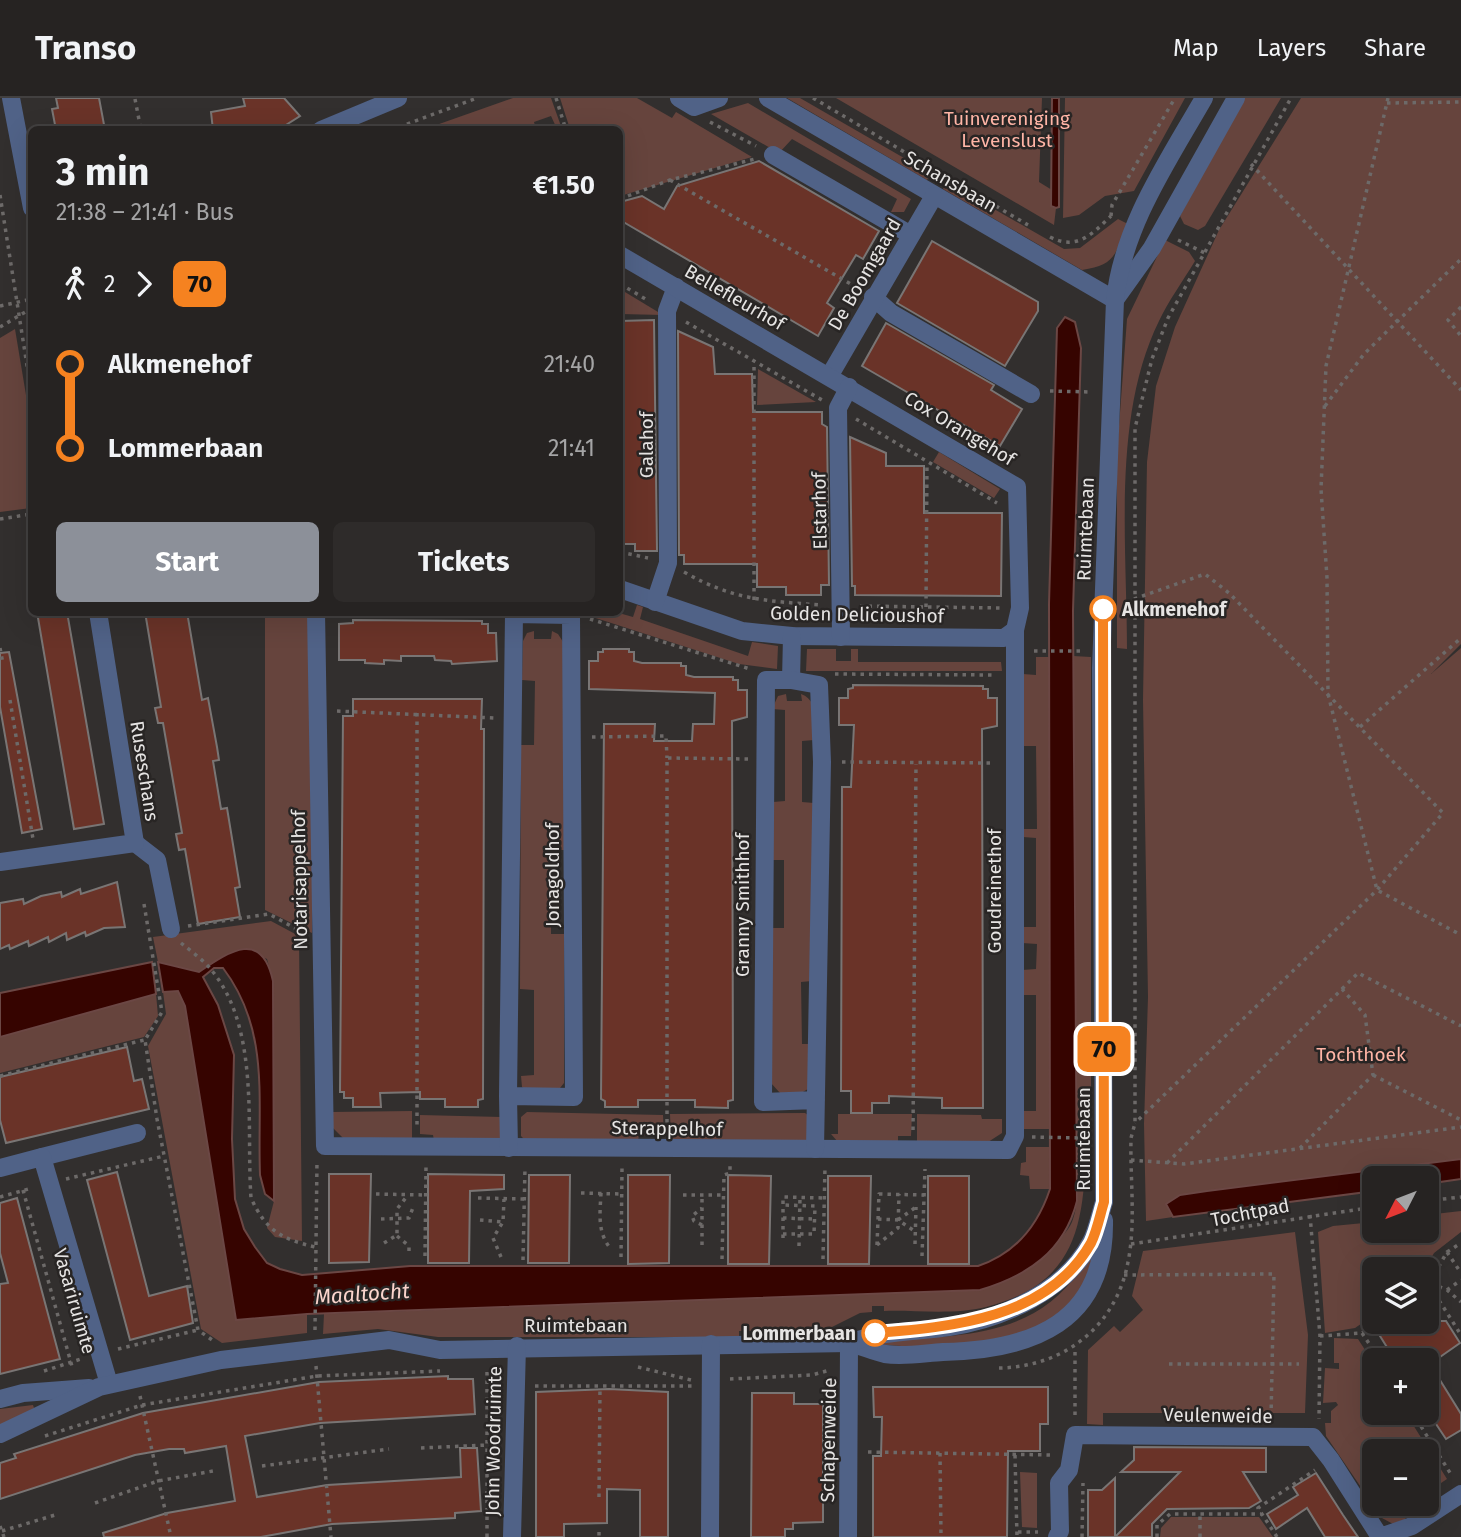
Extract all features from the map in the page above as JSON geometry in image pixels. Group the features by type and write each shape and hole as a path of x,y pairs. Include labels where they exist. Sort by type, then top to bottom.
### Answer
{"street":[{"path":"11,98 28,187"},
{"path":"331,126 398,98"},
{"path":"687,103 719,98"},
{"name":"Schansbaan","path":"768,98 1115,300"},
{"name":"Ruimtebaan","path":"0,1434 79,1393 136,1377 221,1360 314,1347 389,1340 440,1350 517,1346 849,1343 875,1333 950,1327 1002,1312 1044,1293 1074,1264 1091,1242 1104,1202 1101,668 1118,272 1137,222 1204,98"},
{"path":"1115,300 1152,248 1236,98"},
{"path":"773,155 911,235"},
{"name":"De Boomgaard","path":"830,375 934,196"},
{"name":"Bellefleurhof","path":"623,257 830,375"},
{"name":"Galahof","path":"655,602 668,563 667,311 676,287"},
{"path":"873,297 891,313 1031,394"},
{"name":"Cox Orangehof","path":"830,375 1017,487 1020,608 1015,630"},
{"name":"Elstarhof","path":"841,637 838,408 849,387"},
{"name":"Golden Delicioushof","path":"623,590 742,631 792,636 1004,638 1015,630"},
{"name":"Ruseschans","path":"0,862 135,844 99,616"},
{"name":"Notarisappelhof","path":"316,616 325,1146"},
{"name":"Jonagoldhof","path":"514,616 508,1096 517,1147"},
{"name":"Jonagoldhof","path":"508,1096 574,1097 571,616"},
{"name":"Goudreinethof","path":"1008,1150 1015,1136 1015,630"},
{"path":"791,680 792,636"},
{"path":"766,680 791,680 819,685 822,762 816,1100 820,1149"},
{"name":"Granny Smithhof","path":"766,680 763,1102 816,1100"},
{"path":"135,844 157,860 171,929"},
{"path":"0,1168 137,1133"},
{"name":"Sterappelhof","path":"325,1146 1008,1150"},
{"name":"Vasariruimte","path":"42,1157 104,1386"},
{"path":"849,1343 886,1354 988,1351 1041,1336 1071,1313 1097,1276 1105,1250 1104,1202"},
{"name":"Schapenweide","path":"848,1537 849,1343"},
{"path":"710,1537 711,1344"},
{"name":"John Woodruimte","path":"512,1537 517,1346"},
{"name":"Ruimtebaan","path":"0,1399 23,1393 79,1393"},
{"path":"1057,1537 1060,1531 1059,1483 1069,1470 1075,1435"},
{"name":"Veulenweide","path":"1075,1435 1313,1437"},
{"path":"1313,1437 1331,1460 1380,1537 1415,1531 1458,1487"}],"path":[{"path":"402,126 477,98"},
{"path":"556,98 565,126"},
{"name":"Schansbaan","path":"813,98 1032,227"},
{"path":"1043,234 1064,244 1076,243 1087,238 1111,216 1112,205 1175,98"},
{"path":"996,1368 1034,1365 1075,1347 1099,1326 1115,1303 1124,1275 1130,1244 1131,1160 1135,1124 1135,428 1141,397 1168,318 1251,164 1291,98"},
{"path":"135,99 140,126"},
{"path":"1461,102 1387,100 1326,366 1321,489 1327,578 1328,694 1377,890 1461,934"},
{"path":"687,103 708,121 773,155"},
{"path":"623,197 670,180 773,155"},
{"path":"1251,164 1461,390"},
{"path":"670,180 873,297"},
{"path":"0,195 19,303 17,317 28,376"},
{"path":"1323,408 1364,354 1461,259"},
{"path":"0,306 28,300"},
{"path":"1461,307 1448,320 1461,336"},
{"path":"0,327 28,310"},
{"path":"754,362 754,600"},
{"path":"1050,391 1085,392"},
{"path":"926,607 927,462"},
{"path":"0,519 28,515"},
{"path":"623,553 668,563 710,587 754,600 841,606 1020,608"},
{"path":"1134,599 1205,574 1229,593 1443,813 1377,890 1135,1124"},
{"path":"576,616 753,670 766,680"},
{"path":"1360,727 1461,638"},
{"path":"0,648 3,664"},
{"path":"1046,651 1083,651"},
{"path":"819,685 828,674 1015,675"},
{"path":"10,699 37,857"},
{"path":"317,710 513,719"},
{"path":"417,713 421,1147 425,1195 425,1256"},
{"path":"572,737 666,736 667,1149"},
{"path":"667,758 764,759"},
{"path":"822,762 1015,763"},
{"path":"916,764 919,1150 924,1195 922,1256"},
{"path":"149,932 270,914 321,943"},
{"path":"151,948 162,1012 145,1040 164,1156 198,1330 217,1344 221,1360"},
{"path":"202,961 214,973 225,992 245,1046 251,1198 260,1216 286,1240 315,1247"},
{"path":"1167,1163 1358,973 1461,1026"},
{"path":"1342,989 1365,1015 1373,1075"},
{"path":"0,1076 145,1040"},
{"path":"1373,1075 1461,1120"},
{"path":"1300,1148 1373,1075"},
{"path":"1131,1160 1184,1164 1461,1127"},
{"path":"1042,1138 1081,1138"},
{"path":"315,1320 314,1164 325,1146"},
{"path":"517,1147 524,1199 523,1261"},
{"path":"621,1257 622,1148"},
{"path":"722,1259 724,1175 730,1173 730,1149"},
{"path":"820,1149 824,1198 823,1259"},
{"path":"0,1197 164,1156"},
{"name":"Vasariruimte","path":"23,1190 88,1422"},
{"path":"581,1193 622,1194"},
{"path":"601,1193 600,1227 604,1241 611,1249"},
{"path":"376,1194 425,1195"},
{"path":"899,1195 898,1227 877,1245 878,1194 924,1195"},
{"path":"408,1195 397,1209 396,1219 397,1236 409,1246 409,1256"},
{"path":"683,1195 723,1195"},
{"path":"702,1195 702,1245"},
{"path":"783,1205 815,1206 814,1234 783,1236 783,1205 783,1197 824,1198"},
{"path":"799,1245 800,1197"},
{"path":"1439,1200 1461,1197"},
{"path":"478,1198 524,1199"},
{"path":"501,1257 493,1238 503,1222 504,1199"},
{"path":"381,1219 409,1218 414,1205"},
{"path":"898,1220 916,1207 915,1244"},
{"path":"702,1208 692,1216 694,1221 702,1225"},
{"name":"Tochtpad","path":"1130,1244 1220,1233 1310,1215 1362,1208"},
{"path":"1310,1215 1320,1336 1319,1428 1313,1437"},
{"path":"783,1218 814,1219"},
{"path":"878,1219 898,1220 916,1232"},
{"path":"480,1220 503,1222"},
{"path":"384,1244 397,1236"},
{"path":"1439,1267 1447,1252 1461,1243"},
{"path":"1447,1252 1461,1273"},
{"path":"1124,1275 1274,1274 1274,1364 1270,1437"},
{"path":"1447,1290 1461,1280"},
{"path":"1439,1288 1447,1290 1461,1302"},
{"path":"1439,1301 1461,1335"},
{"path":"1320,1336 1362,1332"},
{"path":"314,1347 331,1537"},
{"path":"1075,1347 1075,1435"},
{"path":"1169,1364 1299,1364"},
{"path":"633,1366 682,1380 710,1383"},
{"path":"474,1370 487,1369 487,1537"},
{"path":"515,1387 710,1383 812,1375 825,1370 850,1369"},
{"path":"38,1438 142,1405 317,1376 448,1371"},
{"path":"136,1377 171,1537"},
{"path":"599,1497 600,1386"},
{"path":"1420,1425 1458,1487"},
{"path":"421,1448 487,1445"},
{"path":"262,1466 324,1455 389,1449"},
{"path":"848,1451 1072,1455"},
{"path":"940,1453 940,1537"},
{"path":"1015,1454 1017,1537"},
{"path":"1277,1537 1258,1508 1331,1460"},
{"path":"95,1503 158,1481 213,1471"},
{"path":"1157,1537 1157,1525 1170,1514 1262,1514"},
{"path":"1200,1514 1200,1537"},
{"path":"4,1537 1,1529 55,1515"},
{"path":"1268,1537 1272,1529"}],"green space":[{"path":"513,98 551,98 561,126 556,126 551,116 534,122 535,126 434,126"},
{"path":"560,98 637,98 672,118 676,112 752,157 623,195 623,126 569,126"},
{"path":"787,98 800,98 930,173 927,180"},
{"name":"Tuinvereniging Levenslust","path":"836,98 1042,98 1039,182 1052,190 1052,205 1056,208 1054,225"},
{"path":"1065,98 1185,98 1134,191 1105,196 1079,215 1063,218"},
{"path":"1243,98 1281,98 1205,226 1198,230 1184,224 1180,216"},
{"name":"Tochthoek","path":"1301,98 1461,98 1461,644 1431,674 1461,648 1461,1159 1406,1166 1362,1166 1362,1172 1180,1195 1166,1204 1173,1217 1146,1221 1144,1124 1148,997 1143,700 1147,462 1156,386 1175,327 1219,230"},
{"path":"748,103 911,199 904,212 891,212 897,199 792,139 779,153 711,114"},
{"path":"947,182 1064,249 1080,248 1118,219 1128,224 1108,261 1082,270 943,189"},
{"path":"1165,240 1189,252 1195,261 1159,321 1144,358 1134,398 1125,482 1127,649 1117,648 1117,453 1127,319"},
{"path":"623,291 663,315 623,314"},
{"path":"15,329 28,407 28,508 0,512 0,338"},
{"path":"758,369 816,402 757,405"},
{"path":"939,452 1000,489 994,498 933,462"},
{"path":"637,605 643,607 640,619 748,656 752,642 778,646 777,669 739,664 589,616 623,614 633,617"},
{"path":"265,616 313,618 312,933 265,910"},
{"path":"534,631 534,639 551,639 552,631 558,634 565,645 565,850 551,850 551,934 564,934 564,1083 560,1088 529,1093 522,1087 521,1076 534,1075 534,990 520,989 521,745 534,745 535,681 522,680 523,641 527,633"},
{"path":"807,649 836,649 836,661 851,661 851,649 858,649 858,662 1001,662 1002,671 806,671"},
{"path":"1073,656 1091,657 1091,1129 1076,1130"},
{"path":"1036,657 1049,657 1049,1129 1022,1129 1022,1111 1036,1111 1036,995 1022,995 1022,970 1036,969 1037,944 1022,943 1023,927 1036,927 1036,838 1023,837 1024,829 1037,829 1036,746 1022,746 1023,674 1036,675"},
{"path":"786,694 787,701 802,701 801,694 807,697 813,707 815,720 814,740 802,741 802,802 814,803 812,981 801,982 802,1044 813,1044 808,1089 801,1093 780,1093 771,1083 771,928 784,928 784,860 771,860 773,802 785,801 785,710 772,709 778,696"},
{"path":"271,921 299,936 302,1241 275,1237 267,1228 274,1201 273,981 267,959 243,949 199,972 158,962 153,937"},
{"path":"178,991 185,1006 236,1320 307,1314 307,1333 222,1343 201,1329 148,1046 166,1014 163,992"},
{"path":"156,994 158,1016 144,1037 0,1073 0,1037"},
{"path":"412,1111 412,1141 345,1140 332,1127 331,1112"},
{"path":"527,1112 663,1115 664,1136 639,1135 638,1141 526,1141 521,1136 521,1117"},
{"path":"805,1113 812,1118 807,1142 671,1141 670,1114"},
{"path":"838,1114 912,1114 911,1136 898,1136 898,1143 838,1142 831,1134 838,1134"},
{"path":"917,1114 981,1115 982,1119 1002,1119 1002,1133 985,1144 917,1143"},
{"path":"420,1115 502,1117 502,1137 496,1142 434,1141 433,1135 420,1134"},
{"path":"1076,1145 1086,1146 1085,1175 1077,1226 1069,1248 1057,1267 1039,1283 1016,1297 986,1307 935,1312 884,1311 884,1306 872,1306 872,1312 860,1313 826,1330 739,1331 739,1337 438,1337 378,1329 323,1334 324,1314 980,1290 1044,1252 1065,1233 1075,1213"},
{"path":"1026,1147 1049,1147 1050,1189 1030,1189 1029,1176 1020,1175 1021,1163 1026,1162"},
{"path":"1461,1211 1461,1232 1432,1257 1362,1257 1362,1323 1355,1328 1325,1333 1318,1232 1333,1226 1362,1223 1362,1243 1439,1243 1439,1214"},
{"path":"1100,1230 1084,1286 1061,1313 1039,1329 986,1345 928,1347 872,1344 875,1340 979,1332 1009,1324 1037,1311 1061,1292 1083,1266"},
{"path":"1295,1232 1308,1335 1305,1413 1103,1413 1103,1425 1087,1424 1088,1350 1114,1326 1120,1332 1143,1310 1132,1296 1143,1251"},
{"path":"1334,1338 1358,1339 1364,1348 1362,1425 1413,1425 1422,1439 1362,1439 1362,1489 1326,1436 1325,1423 1331,1423 1331,1411 1338,1405 1336,1402 1323,1403 1325,1368 1339,1369 1339,1363 1334,1363"},
{"path":"33,1405 34,1408 0,1427 0,1409"},
{"path":"1439,1466 1447,1479 1439,1484"},
{"path":"1020,1472 1037,1473 1037,1528 1022,1527"},
{"path":"1381,1516 1404,1516 1407,1521 1393,1524"},
{"path":"1171,1517 1259,1517 1273,1537 1160,1537 1161,1528"}],"water":[{"path":"1052,98 1059,98 1059,207 1056,208 1051,206"},
{"name":"Maaltocht","path":"1065,317 1075,322 1081,348 1073,611 1077,1201 1071,1219 1053,1248 1028,1269 980,1290 307,1314 236,1320 185,1006 178,991 163,992 158,962 199,972 223,957 244,949 261,955 268,965 273,981 274,1201 265,1194 260,1175 260,1094 255,1042 249,1017 223,968 214,968 203,977 218,1005 234,1055 232,1139 235,1199 244,1229 255,1247 267,1263 280,1269 302,1275 410,1266 978,1266 1004,1254 1024,1236 1039,1214 1050,1189 1049,604 1057,328"},
{"path":"152,962 156,994 0,1037 0,993"},
{"path":"1461,1159 1461,1179 1439,1182 1439,1166 1405,1166"},
{"path":"1362,1171 1362,1193 1173,1217 1166,1204 1180,1195"}],"building":[{"path":"56,98 99,98 104,126 55,126 52,109 58,108"},
{"path":"243,98 284,98 300,116 284,126 213,126 211,112 245,106"},
{"path":"759,161 879,231 863,259 856,255 827,303 834,308 818,336 623,222 623,201 642,196 664,209 677,186"},
{"path":"932,241 1038,302 1038,311 1005,366 897,303"},
{"path":"654,320 657,551 635,551 635,544 623,544 623,321"},
{"path":"886,323 994,385 991,390 1022,409 1000,446 862,366"},
{"path":"678,331 713,347 715,374 752,374 753,412 822,412 822,424 827,427 829,585 821,585 821,595 786,595 786,587 757,587 757,564 684,564 684,555 679,555"},
{"path":"850,437 886,453 886,466 924,466 924,513 1002,513 1001,596 855,595 855,586 852,586"},
{"path":"38,616 68,616 104,824 74,829"},
{"path":"146,616 188,616 202,700 208,698 217,747 219,760 213,761 221,809 227,808 240,887 235,888 240,917 198,924 185,849 179,850 176,834 182,833 163,723 158,723 155,708 161,707"},
{"path":"353,620 482,621 482,624 488,624 488,633 496,633 497,661 452,664 451,661 435,660 434,656 401,656 401,661 384,660 384,664 365,663 365,660 339,660 339,624 353,623"},
{"path":"603,649 629,649 629,652 634,652 634,661 642,663 681,663 681,666 686,666 686,675 694,677 733,677 733,680 738,680 738,690 747,690 747,717 732,721 733,1100 728,1101 728,1108 695,1107 695,1100 638,1100 638,1107 605,1107 605,1101 601,1099 604,724 655,724 654,741 692,741 693,724 714,724 715,693 589,689 589,661 598,661 598,652 603,652"},
{"path":"9,652 42,829 22,833 0,707 0,653"},
{"path":"853,685 983,686 983,689 988,689 988,698 997,698 997,726 982,729 983,1108 942,1108 942,1098 889,1096 889,1103 872,1103 872,1113 851,1113 851,1091 841,1091 842,787 851,787 854,725 839,725 839,698 848,698 848,689 853,688"},
{"path":"353,699 482,699 483,1099 478,1100 478,1107 445,1107 445,1099 420,1099 420,1092 380,1093 381,1107 353,1107 353,1098 344,1098 344,1092 340,1092 343,716 353,716"},
{"path":"117,882 125,927 104,928 86,936 85,932 67,940 66,933 49,942 48,937 29,946 28,941 10,949 9,945 0,949 0,903 23,899 24,904 41,896 61,892 62,897 80,889 81,894"},
{"path":"127,1047 134,1081 142,1079 149,1109 6,1143 0,1120 0,1077"},
{"path":"117,1172 149,1296 187,1286 193,1323 130,1340 87,1180"},
{"path":"329,1174 371,1174 369,1262 329,1263"},
{"path":"428,1174 504,1175 504,1189 470,1191 469,1263 428,1263"},
{"path":"529,1175 570,1175 569,1263 528,1263"},
{"path":"628,1175 670,1175 669,1263 628,1264"},
{"path":"728,1175 771,1176 769,1264 728,1264"},
{"path":"828,1176 871,1176 869,1264 828,1264"},
{"path":"928,1176 969,1176 969,1264 928,1264"},
{"path":"17,1198 60,1359 0,1374 0,1284 8,1283 0,1253 0,1203"},
{"path":"1439,1321 1446,1321 1460,1343 1439,1358 1439,1348 1388,1348 1379,1334 1439,1334"},
{"path":"448,1376 448,1379 473,1379 475,1414 320,1423 245,1436 257,1497 327,1485 461,1477 460,1448 477,1448 481,1511 455,1513 455,1518 332,1524 261,1537 104,1537 103,1533 167,1513 235,1501 226,1446 185,1453 184,1449 169,1449 135,1455 0,1499 0,1463 16,1458 14,1454 143,1413 319,1382"},
{"path":"1439,1379 1461,1414 1461,1430 1446,1439 1437,1425 1439,1425"},
{"path":"873,1387 1048,1387 1048,1424 1040,1424 1040,1451 1008,1451 1007,1537 873,1537 873,1456 881,1456 882,1417 874,1417"},
{"path":"609,1389 668,1392 668,1537 640,1537 640,1490 607,1489 607,1523 564,1524 564,1537 536,1537 536,1392"},
{"path":"752,1393 794,1393 794,1404 823,1404 823,1522 793,1523 793,1529 785,1529 785,1537 751,1537"},
{"path":"1134,1447 1266,1448 1266,1472 1243,1472 1261,1501 1249,1508 1167,1509 1152,1524 1152,1537 1115,1537 1180,1472 1121,1472 1134,1460"},
{"path":"1316,1473 1358,1537 1325,1537 1307,1508 1276,1529 1267,1514 1298,1495 1293,1487"},
{"path":"1115,1478 1115,1537 1088,1537 1088,1490 1102,1490"}],"bus line":[{"name":"70","path":"875,1333 950,1327 1002,1312 1044,1293 1074,1264 1091,1242 1104,1202 1103,609"}],"place":[{"name":"Alkmenehof","path":"1103,609"},
{"name":"Lommerbaan","path":"875,1333"}]}
